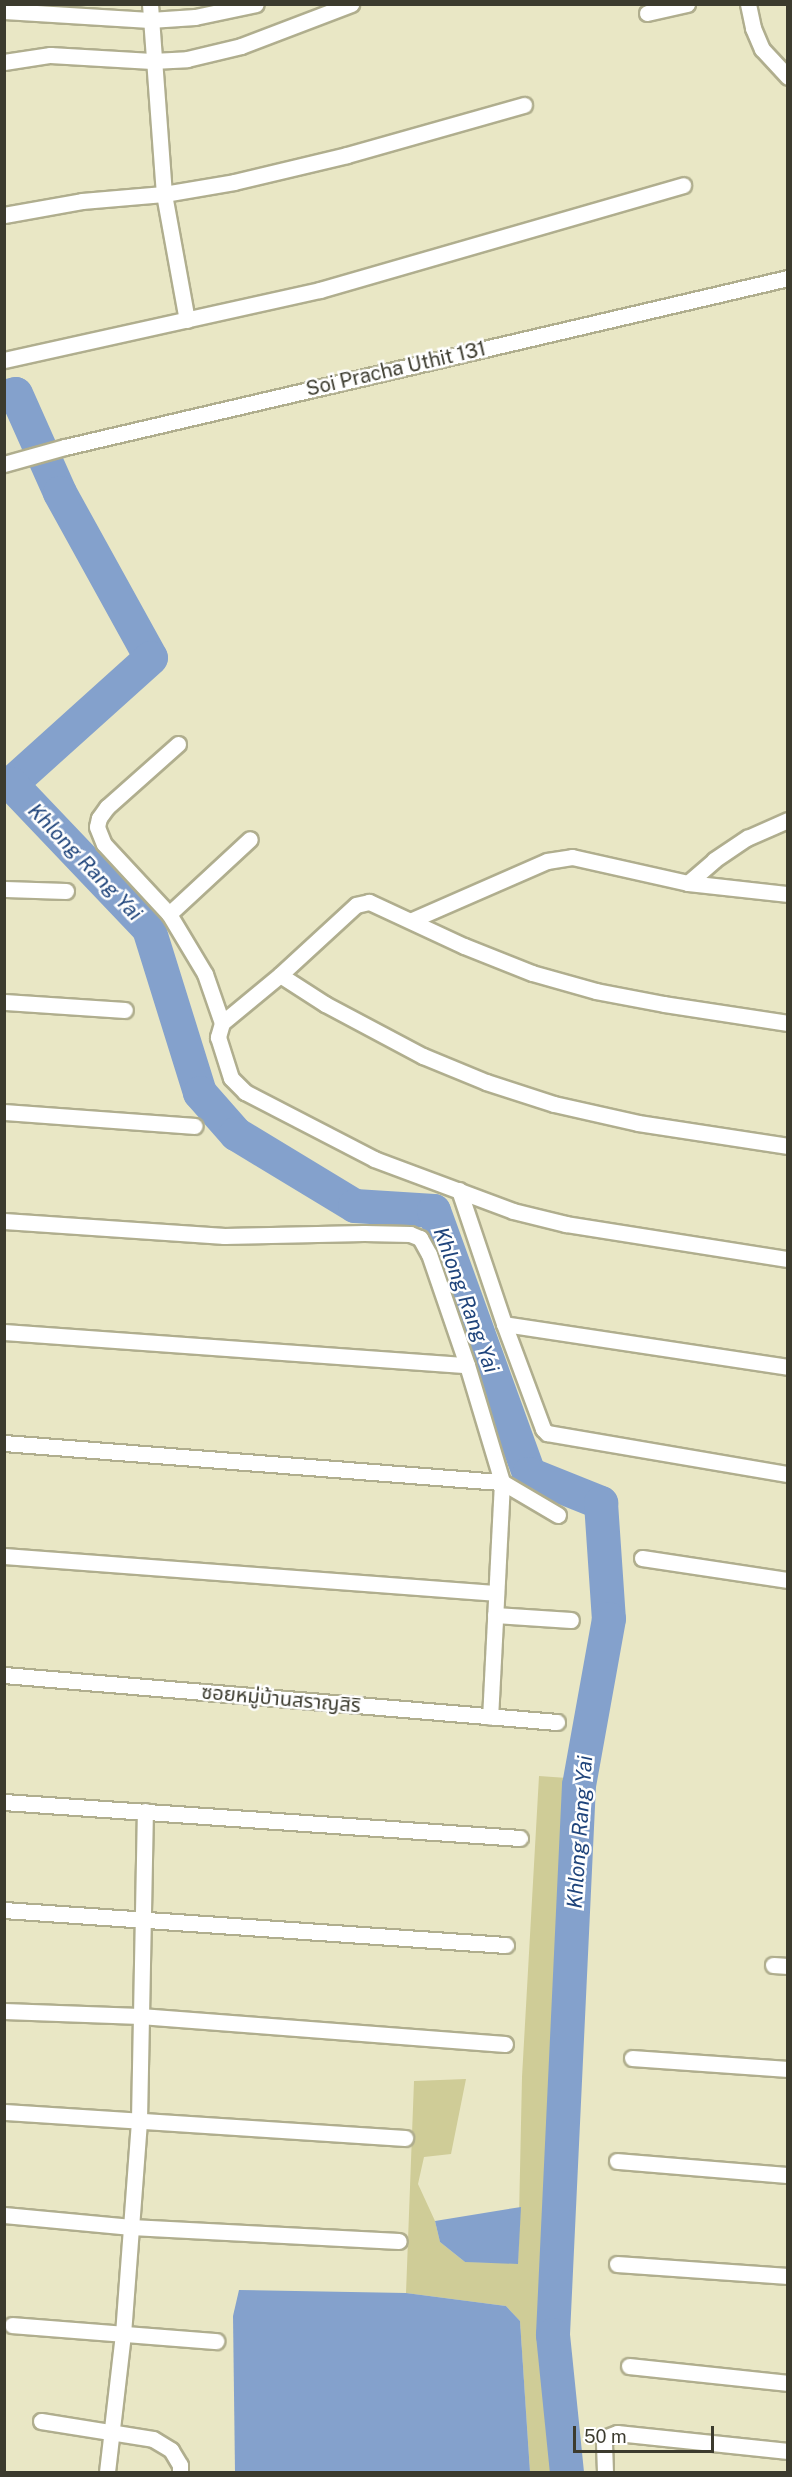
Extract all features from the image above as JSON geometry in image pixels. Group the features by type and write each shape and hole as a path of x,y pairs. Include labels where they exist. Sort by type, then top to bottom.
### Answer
{"street":[{"path":"4,11 150,12 205,15 256,4"},
{"path":"4,62 50,55 152,61 187,59 241,46 351,4"},
{"path":"647,13 687,4"},
{"path":"748,4 753,28 762,49 788,77"},
{"path":"150,12 164,194 188,320"},
{"path":"4,215 82,201 164,194 234,182 347,155 524,105"},
{"path":"4,360 320,290 683,185"},
{"name":"Soi Pracha Uthit 131","path":"4,464 65,447 788,278"},
{"path":"178,744 107,807 99,818 97,827 104,844 169,914 205,974 222,1023"},
{"path":"688,883 714,860 747,838 788,820"},
{"path":"169,914 250,840"},
{"path":"412,920 560,858 572,857 688,883 788,894"},
{"path":"6,887 66,891"},
{"path":"788,1023 596,991 532,973 464,946 378,904 369,902 357,905 280,975 222,1023 218,1037 231,1078 245,1092 374,1159 513,1211 566,1224 788,1259"},
{"path":"280,975 326,1004 423,1056 486,1082 554,1104 638,1123 788,1146"},
{"path":"4,1002 125,1010"},
{"path":"4,1112 194,1126"},
{"path":"459,1190 504,1324 543,1429 547,1433 788,1474"},
{"path":"4,1221 224,1236 364,1233 416,1235 424,1243 467,1365 502,1482 490,1717"},
{"path":"504,1324 788,1367"},
{"path":"4,1332 467,1365"},
{"path":"4,1443 502,1482 558,1515"},
{"path":"4,1556 495,1593"},
{"path":"642,1558 788,1580"},
{"path":"495,1615 571,1620"},
{"name":"ซอยหมู่บ้านสราญสิริ","path":"4,1675 558,1722"},
{"path":"4,1802 520,1838"},
{"path":"107,2472 123,2334 139,2120 141,1918 145,1811"},
{"path":"4,1910 506,1945"},
{"path":"4,2011 140,2016 505,2044"},
{"path":"632,2058 788,2069"},
{"path":"4,2112 405,2138"},
{"path":"617,2161 788,2175"},
{"path":"4,2215 131,2227 399,2241"},
{"path":"617,2264 788,2276"},
{"path":"12,2325 216,2341"},
{"path":"629,2366 788,2383"},
{"path":"41,2421 153,2439 171,2450 180,2465 180,2472"},
{"path":"605,2472 604,2438 617,2433 788,2451"}],"shaded area":[{"path":"539,1776 567,1778 558,1893 545,2214 547,2370 556,2446 555,2472 530,2472 520,2321 506,2306 406,2293 414,2081 466,2079 451,2154 424,2157 418,2184 435,2221 440,2242 465,2262 518,2263 522,2077"}],"water":[{"path":"521,2207 518,2264 465,2262 440,2242 435,2221"},
{"path":"239,2290 406,2293 506,2306 520,2321 530,2472 235,2472 233,2316"}],"waterway":[{"name":"Khlong Rang Yai","path":"4,397 16,394 60,493 151,658 11,784 149,929 200,1093 236,1134 355,1206 434,1211 529,1474 601,1503 609,1619 579,1785 553,2335 567,2472"}]}
